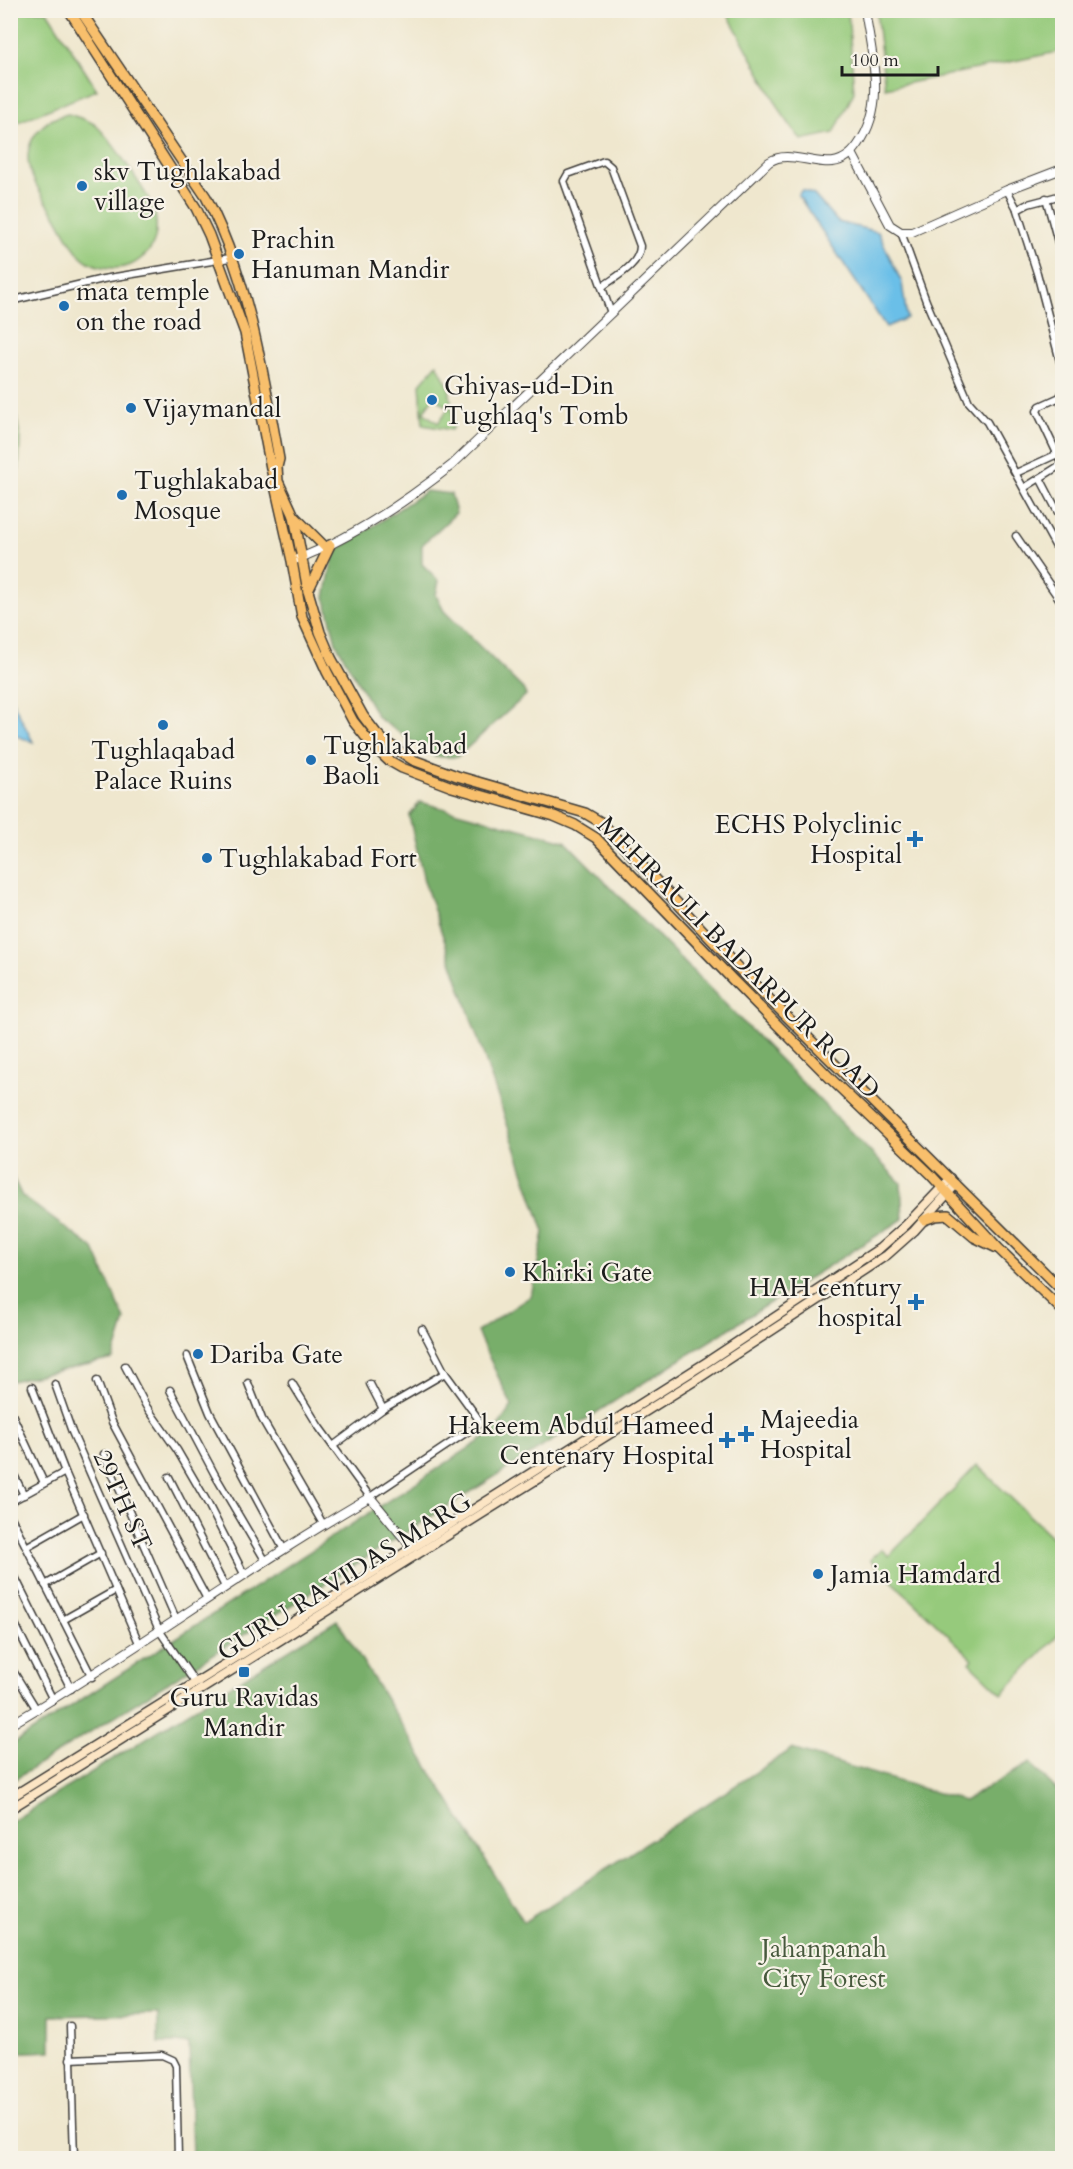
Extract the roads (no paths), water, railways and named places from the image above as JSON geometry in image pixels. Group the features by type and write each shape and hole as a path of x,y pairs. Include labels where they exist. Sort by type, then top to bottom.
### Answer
{"main road":[{"name":"MEHRAULI BADARPUR ROAD","path":"69,10 195,208 209,235 245,333 302,617 353,721 373,746 388,760 402,768 452,786 555,816 596,838 773,1021 945,1190 999,1249 1062,1310"},
{"name":"MEHRAULI BADARPUR ROAD","path":"80,10 206,197 214,213 258,345 279,459 277,467 279,482 294,516 320,632 331,658 363,716 384,741 413,760 457,776 585,813 602,823 740,970 1062,1290"},
{"path":"294,516 327,546 309,591"},
{"path":"452,786 457,776"},
{"name":"GURU RAVIDAS MARG","path":"10,1798 196,1684 707,1362 880,1248 954,1181"},
{"name":"GURU RAVIDAS MARG","path":"10,1809 699,1378 887,1255 924,1220 945,1190"},
{"path":"924,1220 948,1215 981,1242 999,1249"}],"street":[{"path":"292,561 327,546 375,519 452,465 769,162 780,156 824,163 836,162 852,153 869,128 874,114 876,95 865,10"},
{"path":"852,153 890,225 901,232 926,301 972,408 987,422 1062,558"},
{"path":"602,287 634,262 640,253 640,246 610,167 604,161 567,174 564,178 611,313"},
{"path":"901,232 912,231 1062,169"},
{"path":"1007,190 1017,209 1037,273 1062,369"},
{"path":"1017,209 1046,198 1062,195"},
{"path":"1046,198 1062,258"},
{"path":"10,301 103,279 230,258"},
{"path":"1024,488 1062,464 1060,453 1037,411 1043,404 1061,395 1062,405"},
{"path":"1016,473 1060,453"},
{"path":"1040,478 1062,520"},
{"path":"1016,536 1062,603"},
{"path":"10,1725 92,1677 139,1643 283,1548 370,1497 479,1424 477,1417 445,1373 422,1329"},
{"path":"188,1356 210,1413 283,1548"},
{"path":"125,1366 146,1406 177,1450 206,1500 244,1574"},
{"path":"333,1446 383,1409 445,1373"},
{"path":"97,1381 112,1422 207,1599"},
{"path":"248,1383 262,1419 323,1524"},
{"path":"292,1383 309,1414 370,1497 412,1548"},
{"name":"29TH ST","path":"55,1384 76,1440 159,1630 196,1684"},
{"path":"370,1384 383,1409"},
{"path":"32,1387 65,1472 139,1643"},
{"path":"170,1390 215,1475 265,1560"},
{"path":"10,1410 44,1483"},
{"path":"104,1454 176,1619"},
{"path":"10,1467 24,1495"},
{"path":"10,1502 65,1472"},
{"path":"169,1477 225,1587"},
{"path":"26,1547 84,1514"},
{"path":"10,1515 92,1677"},
{"path":"45,1585 101,1553"},
{"path":"10,1567 71,1689"},
{"path":"63,1620 116,1590"},
{"path":"10,1614 53,1700"},
{"path":"10,1666 37,1710"},
{"path":"70,2026 74,2158"},
{"path":"70,2059 162,2055 173,2060 176,2066 178,2158"}],"water":[{"path":"802,190 814,195 838,222 878,232 902,283 907,318 886,327 798,195"},
{"path":"11,698 33,742 11,734"}],"place":[{"name":"skv Tughlakabad village","path":"82,186"},
{"name":"Prachin Hanuman Mandir","path":"239,254"},
{"name":"mata temple on the road","path":"64,306"},
{"name":"Ghiyas-ud-Din Tughlaq's Tomb","path":"432,400"},
{"name":"Vijaymandal","path":"131,408"},
{"name":"Tughlakabad Mosque","path":"122,495"},
{"name":"Tughlaqabad Palace Ruins","path":"163,725"},
{"name":"Tughlakabad Baoli","path":"311,760"},
{"name":"ECHS Polyclinic Hospital","path":"915,839"},
{"name":"Tughlakabad Fort","path":"207,858"},
{"name":"Khirki Gate","path":"510,1272"},
{"name":"HAH century hospital","path":"916,1302"},
{"name":"Dariba Gate","path":"198,1354"},
{"name":"Majeedia Hospital","path":"746,1434"},
{"name":"Hakeem Abdul Hameed Centenary Hospital","path":"727,1440"},
{"name":"Jamia Hamdard","path":"818,1574"},
{"name":"Guru Ravidas Mandir","path":"244,1672"}],"park label":[{"name":"Jahanpanah City Forest","path":"824,1963"}]}
